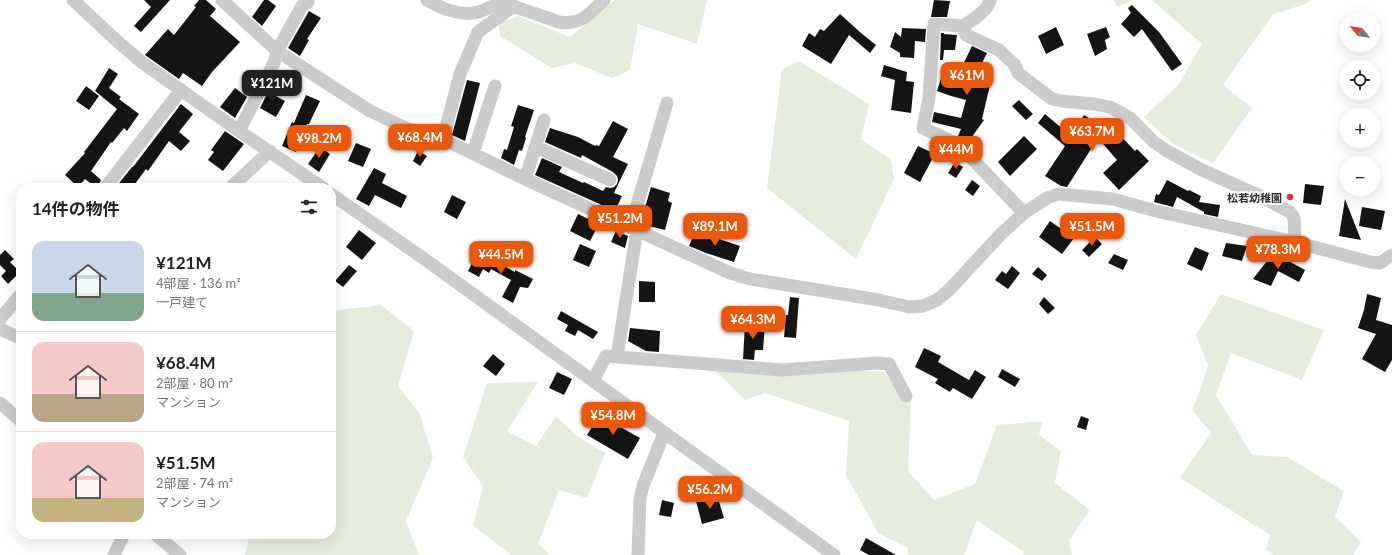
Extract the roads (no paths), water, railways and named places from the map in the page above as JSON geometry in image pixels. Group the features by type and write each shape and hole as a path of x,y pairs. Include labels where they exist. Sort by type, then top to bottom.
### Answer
{"street":[{"path":"73,0 139,59 239,131 316,183"},
{"path":"222,0 277,51 370,110 408,129 443,139 730,273 750,279 879,300 909,307 923,306 937,300 949,290 1001,234 1024,213 1047,198 1058,194 1113,199 1156,211 1294,242 1370,262 1380,263 1392,256"},
{"path":"427,0 435,5 464,14 478,12 501,2 559,22 570,23 578,22 584,18 604,0"},
{"path":"990,0 989,4 983,11 963,26 934,24 929,98 924,128 959,145 1024,213"},
{"path":"239,131 272,68 277,51 302,6 308,2"},
{"path":"443,139 460,74 478,32 514,6"},
{"path":"963,26 966,35 999,50 1015,65 1018,73 1052,99 1061,102 1094,104 1109,107 1120,112 1131,119 1154,142 1167,151 1202,170 1260,196 1290,212 1294,218 1294,242"},
{"path":"473,153 495,86"},
{"path":"109,183 181,90"},
{"path":"617,357 637,230 632,222 667,103"},
{"path":"526,179 544,120"},
{"path":"536,146 610,180"},
{"path":"235,183 270,151"},
{"path":"336,197 423,258 834,555"},
{"path":"0,319 4,305 16,297"},
{"path":"0,329 16,336"},
{"path":"593,382 606,356 782,370 877,363 889,364 906,396"},
{"path":"0,403 16,417"},
{"path":"638,555 640,498 643,486 664,433"},
{"path":"114,555 122,539"},
{"path":"161,539 180,555"}],"place":[{"name":"松若幼稚園","path":"1290,197"}]}
